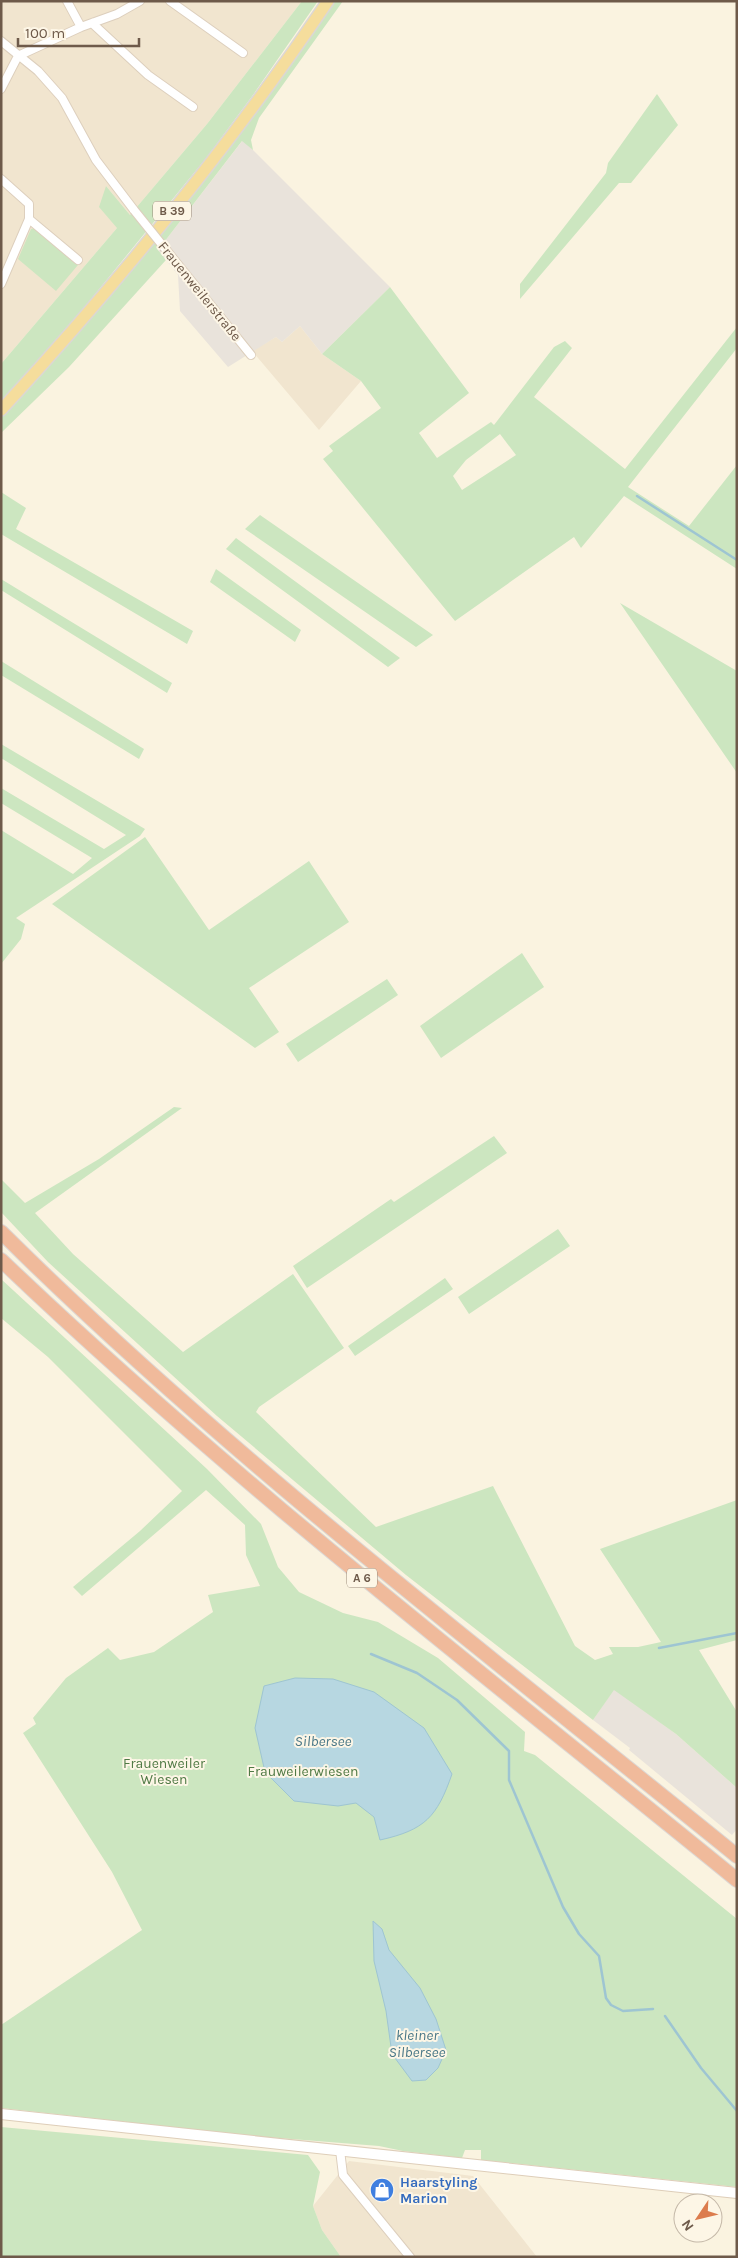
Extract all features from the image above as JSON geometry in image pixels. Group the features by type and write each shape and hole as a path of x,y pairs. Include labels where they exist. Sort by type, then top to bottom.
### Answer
{"highway":[{"name":"A 6","path":"1,1232 107,1335 279,1484 421,1602 737,1856"},
{"name":"A 6","path":"1,1260 96,1349 267,1499 402,1611 737,1880"}],"main road":[{"name":"B 39","path":"1,410 88,313 168,217 229,138 328,1"},
{"path":"1,2114 471,2166 737,2193"}],"street":[{"path":"66,1 81,27"},
{"path":"1,89 18,56 92,22 117,14 140,1"},
{"path":"170,1 243,53"},
{"path":"92,22 148,75 193,107"},
{"name":"Frauenweilerstraße","path":"1,41 38,71 62,98 96,160 251,355"},
{"path":"1,179 29,204 29,219 1,284"},
{"path":"29,219 78,260"},
{"path":"340,2150 343,2175 410,2257"}],"shaded area":[{"path":"1,1 302,1 207,124 130,215 106,186 117,228 1,364"},
{"path":"243,140 390,287 322,354 300,326 282,342 276,337 228,367 180,311 178,275 158,250"},
{"path":"300,326 322,354 361,381 319,430 252,351 276,337 282,342"},
{"path":"614,1689 676,1734 737,1788 737,1829 732,1835 629,1750 630,1748 593,1720"},
{"path":"349,2161 473,2176 537,2257 341,2257 322,2230 313,2206"}],"green space":[{"path":"302,1 318,1 253,95 207,157 78,315 1,402 1,364 117,228 99,207 106,186 130,215 207,124"},
{"path":"333,1 343,1 259,118 251,140 253,150 242,141 158,250 166,260 69,367 1,433 1,416 81,328 152,244"},
{"path":"657,94 678,125 631,183 619,183 520,299 520,284 606,173 608,163"},
{"path":"35,228 78,265 56,291 18,259 31,229"},
{"path":"390,287 469,393 419,433 437,458 491,422 494,425 554,347 565,341 572,348 534,397 625,469 737,327 737,348 628,487 689,526 737,465 737,569 624,496 581,548 574,537 455,621 323,459 333,451 329,446 381,408 361,381 322,354","holes":["500,434 516,455 462,490 453,476 466,460"]},
{"path":"1,492 26,508 16,529 193,631 187,644 1,534"},
{"path":"260,515 433,635 416,647 245,529"},
{"path":"236,538 400,658 388,667 226,549"},
{"path":"216,569 301,630 295,642 210,582"},
{"path":"1,579 172,683 167,693 1,590"},
{"path":"620,603 737,671 737,773"},
{"path":"1,661 144,749 139,759 1,675"},
{"path":"1,744 145,829 140,836 16,918 25,924 21,939 1,964 1,830 73,874 92,858 1,803 1,788 104,849 126,835 1,758"},
{"path":"145,837 209,930 309,861 349,922 249,988 279,1032 255,1048 52,904"},
{"path":"522,953 544,987 441,1058 420,1026"},
{"path":"387,979 398,995 298,1062 286,1044"},
{"path":"174,1107 182,1108 35,1213 73,1254 183,1352 293,1274 344,1348 259,1407 256,1412 376,1527 493,1486 575,1646 595,1660 613,1654 609,1647 638,1647 661,1642 600,1549 737,1500 737,1640 699,1650 737,1712 737,1788 676,1734 614,1690 593,1720 406,1575 217,1416 48,1262 1,1212 1,1179 25,1203 99,1159"},
{"path":"494,1136 507,1153 307,1288 293,1266 391,1199 394,1202"},
{"path":"558,1229 570,1246 469,1314 458,1297"},
{"path":"445,1278 453,1289 355,1356 348,1346"},
{"path":"1,1279 207,1469 261,1524 278,1567 299,1592 343,1613 378,1622 438,1658 525,1732 524,1751 535,1755 737,1919 737,2187 481,2160 481,2150 465,2150 462,2158 403,2151 379,2146 243,2135 1,2108 1,2025 142,1930 112,1872 23,1733 36,1724 33,1718 66,1678 108,1648 120,1660 154,1652 213,1612 208,1595 260,1586 246,1555 245,1525 206,1490 82,1596 73,1587 140,1531 182,1491 48,1357 1,1318"},
{"path":"1,2127 308,2155 320,2172 313,2206 322,2230 341,2257 1,2257"}],"water":[{"name":"Silbersee","path":"295,1678 333,1679 374,1692 424,1728 452,1774 441,1801 427,1819 408,1832 380,1840 374,1817 356,1803 338,1806 294,1801 265,1772 255,1728 264,1686"},
{"name":"kleiner Silbersee","path":"373,1921 382,1929 389,1950 420,1988 436,2019 446,2050 438,2068 426,2080 412,2081 392,2054 386,2011 374,1961"}],"waterway":[{"path":"637,496 737,560"},
{"path":"659,1648 737,1633"},
{"path":"371,1654 417,1673 457,1700 509,1751 509,1780 563,1907 579,1934 599,1956 606,1998 611,2005 623,2011 653,2009"},
{"path":"665,2016 701,2068 737,2111"}],"place":[{"name":"Haarstyling Marion","path":"382,2190"}],"park label":[{"name":"Frauweilerwiesen","path":"303,1771"},
{"name":"Frauenweiler Wiesen","path":"164,1772"}]}
